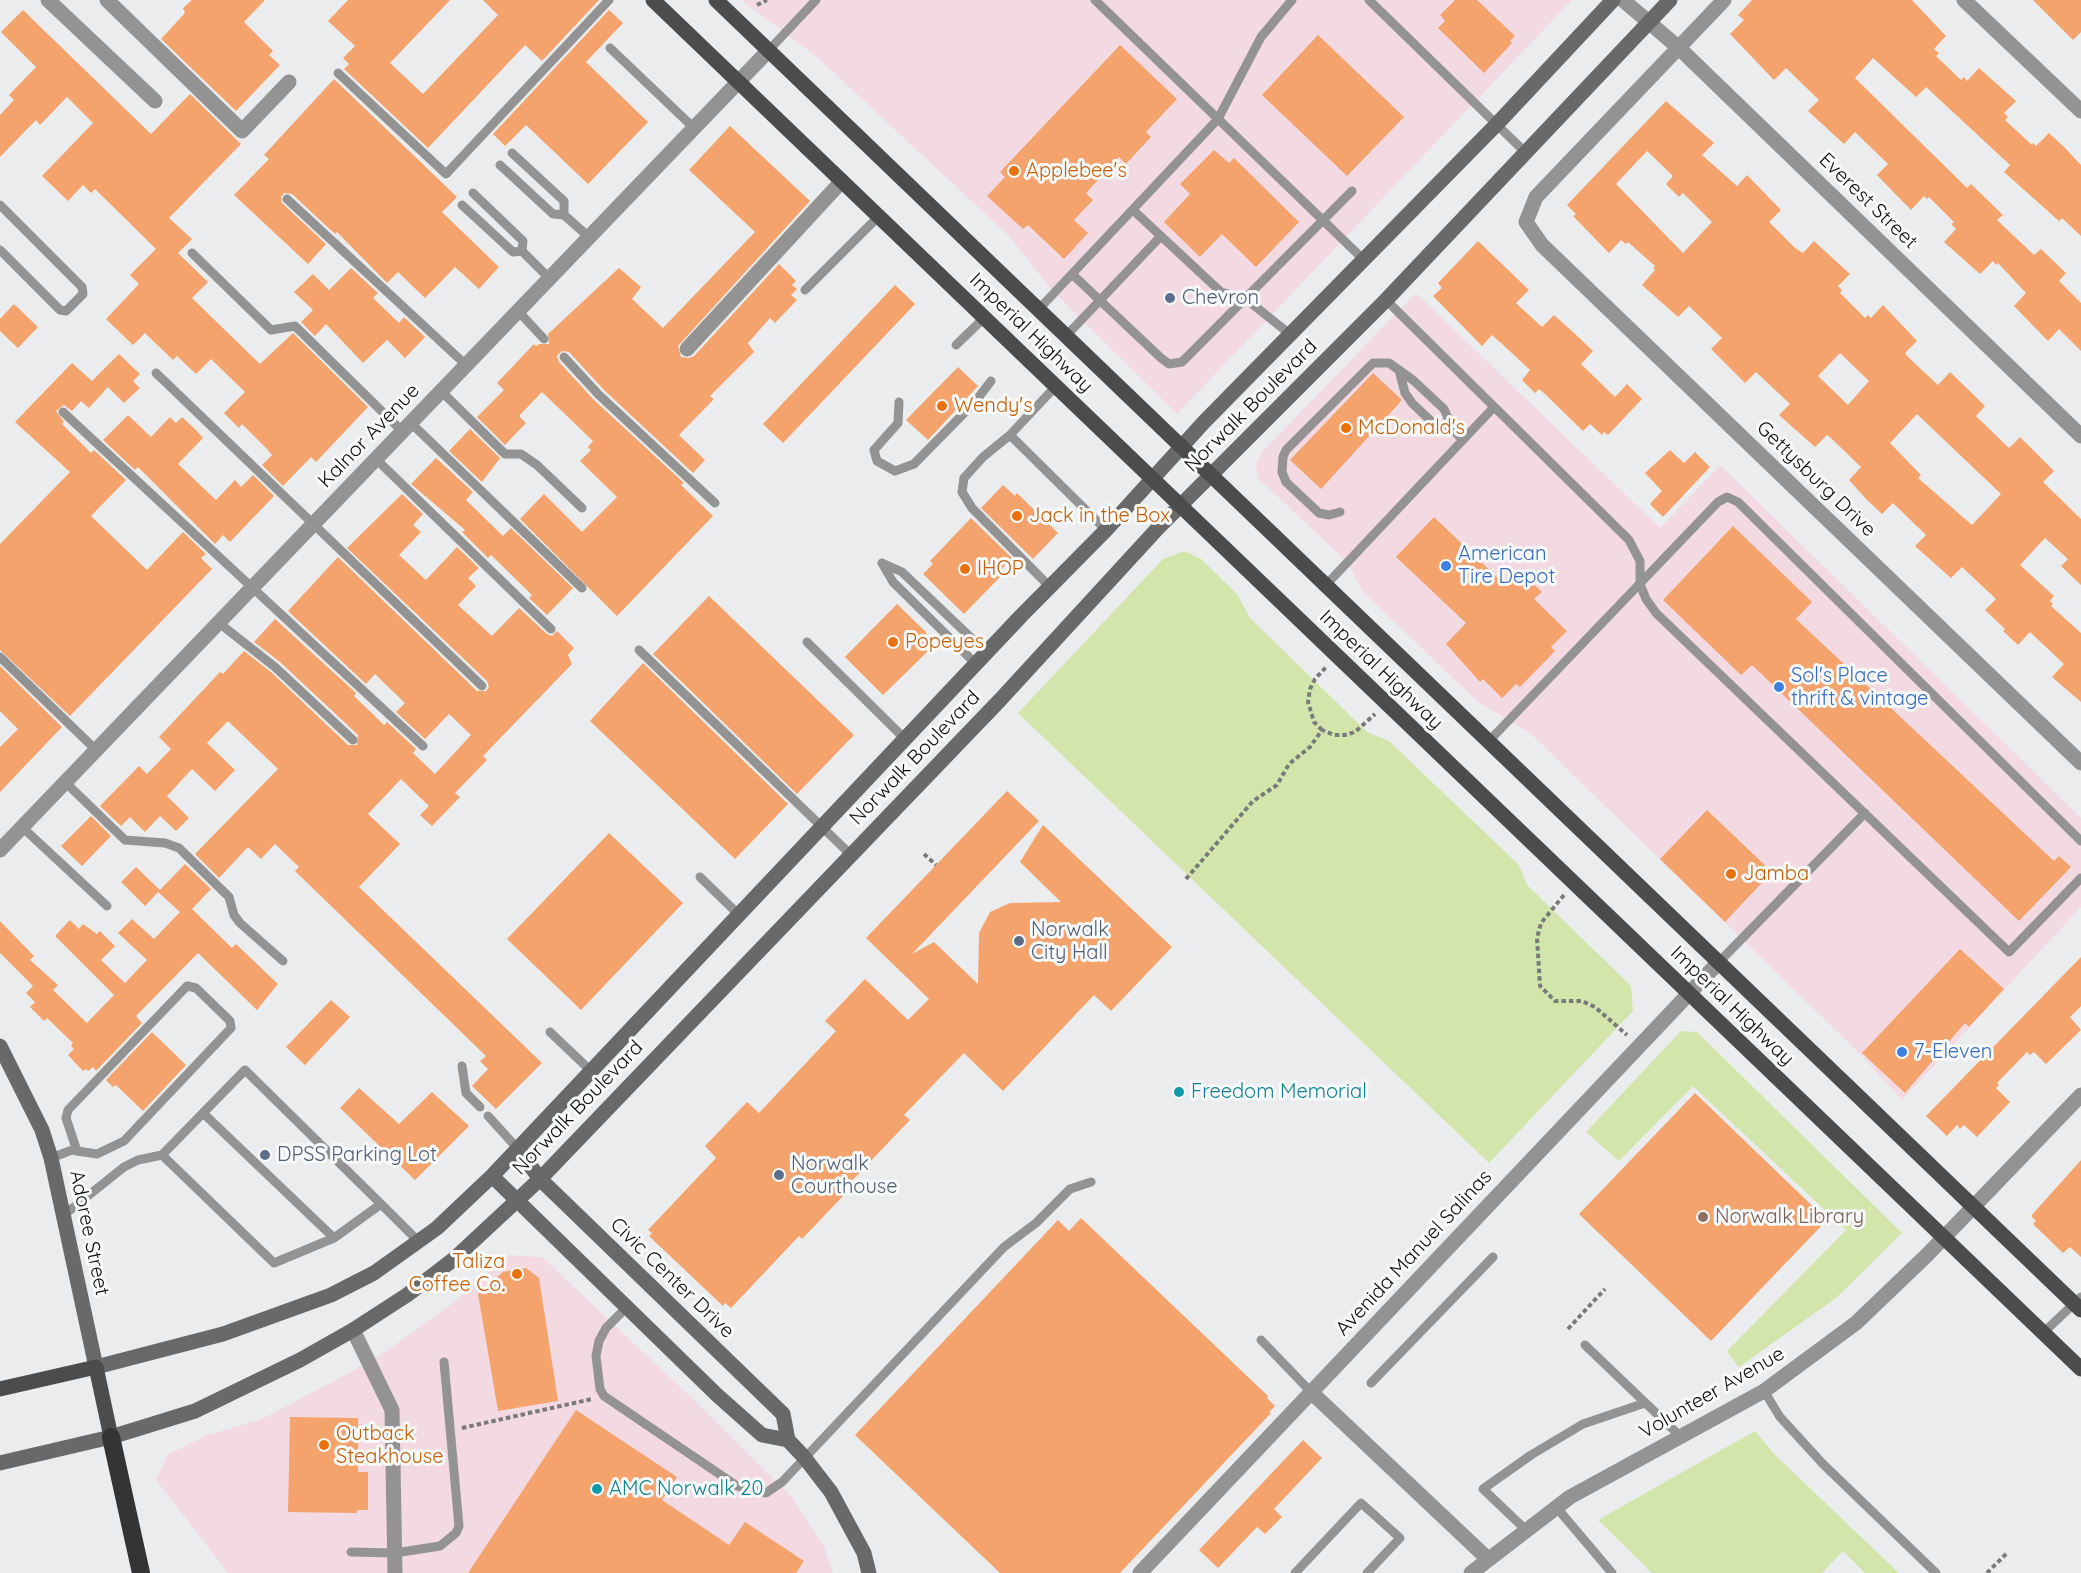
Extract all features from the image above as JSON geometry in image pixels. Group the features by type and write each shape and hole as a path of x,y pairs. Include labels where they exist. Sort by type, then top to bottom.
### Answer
{"highway":[{"path":"111,1437 141,1573"}],"main road":[{"name":"Imperial Highway","path":"653,0 2081,1369"},
{"name":"Imperial Highway","path":"716,0 1718,963 1972,1206 2079,1304"},
{"name":"Norwalk Boulevard","path":"96,1367 223,1334 331,1295 374,1273 419,1242 492,1176 518,1149 822,826 1106,530 1181,448 1413,207 1496,125 1613,0"},
{"name":"Norwalk Boulevard","path":"0,1463 111,1437 195,1411 300,1360 353,1330 407,1295 454,1259 540,1179 851,855 1180,506 1386,300 1670,0"},
{"name":"Adoree Street","path":"0,1046 42,1130 51,1158 111,1437"},
{"name":"Civic Center Drive","path":"518,1149 540,1179 783,1414 788,1440 831,1492 864,1553 869,1573"},
{"path":"492,1176 625,1308 762,1435 788,1440"},
{"path":"2058,1347 2081,1359"},
{"path":"0,1389 96,1367"}],"street":[{"path":"48,0 155,101"},
{"path":"107,0 242,131 289,82"},
{"name":"Everest Street","path":"1623,0 1678,48 2081,436"},
{"path":"1678,48 1724,0"},
{"path":"1964,0 2081,111"},
{"name":"Gettysburg Drive","path":"1678,48 1536,197 1526,222 1542,245 2081,763"},
{"name":"Kalnor Avenue","path":"0,850 769,50"},
{"path":"687,349 842,181"},
{"name":"Avenida Manuel Salinas","path":"1140,1573 1718,963"},
{"name":"Volunteer Avenue","path":"1471,1573 1570,1497 1764,1391 1856,1323 1944,1238 1972,1206 2081,1095"},
{"path":"353,1330 392,1410 395,1573"},
{"path":"1311,1392 1488,1559"}],"lane":[{"path":"338,73 446,174 609,0"},
{"path":"769,50 816,0"},
{"path":"1095,0 1364,260"},
{"path":"1038,310 1218,120 1262,37 1292,0"},
{"path":"1369,0 1526,153"},
{"path":"610,48 694,128"},
{"path":"512,153 564,201 564,215"},
{"path":"500,165 553,214 564,215 590,237"},
{"path":"1072,274 1169,364 1182,362 1352,190"},
{"path":"473,193 523,241 522,252"},
{"path":"287,199 466,365"},
{"path":"0,205 82,287 83,294 66,311 60,310 0,250"},
{"path":"462,206 513,252 522,252 549,279"},
{"path":"1133,210 1221,292 1246,299 1291,335"},
{"path":"805,290 879,216"},
{"path":"1066,336 1161,236"},
{"path":"192,253 271,330 295,326 582,588"},
{"path":"1386,300 1629,540 1640,561 1640,584 1646,599 1656,613 2009,952 2081,878"},
{"path":"519,312 544,339"},
{"path":"956,345 984,318"},
{"path":"564,357 599,395 715,503"},
{"path":"1340,512 1329,515 1319,513 1286,482 1282,472 1283,457 1286,450 1367,367 1383,362 1399,370 1444,409 1454,431 1463,440"},
{"path":"1399,370 1404,393 1412,403 1433,423 1454,431"},
{"path":"156,373 482,686"},
{"path":"898,402 898,423 874,450 877,461 895,471 914,464 991,381"},
{"path":"1050,587 972,508 962,492 964,478 983,457 1010,435 1056,386"},
{"path":"441,391 505,454 521,454 537,465 582,508"},
{"path":"1326,586 1494,407"},
{"path":"63,412 423,746"},
{"path":"1010,435 1106,530"},
{"path":"376,459 551,629"},
{"path":"1488,742 1718,502 1727,497 1738,502 2081,841"},
{"path":"882,562 902,572 981,659 893,582 882,562"},
{"path":"219,623 275,667 353,740"},
{"path":"807,642 905,739"},
{"path":"639,650 851,855"},
{"path":"0,657 96,750"},
{"path":"65,782 125,840 165,843 179,848 229,897 234,915 240,923 283,961"},
{"path":"1718,963 1865,813"},
{"path":"22,826 107,906"},
{"path":"700,877 738,915"},
{"path":"51,1158 72,1150 77,1151 97,1154 124,1141 231,1028 230,1021 196,988 187,986 68,1110 66,1118 77,1151"},
{"path":"550,1032 591,1071"},
{"path":"462,1066 466,1093 480,1107"},
{"path":"64,1215 124,1167 138,1160 162,1155 245,1070 419,1242"},
{"path":"203,1113 333,1238"},
{"path":"488,1116 518,1149"},
{"path":"162,1155 274,1263 333,1238 381,1204"},
{"path":"625,1308 606,1329 599,1341 596,1356 600,1389 604,1396 737,1486 766,1493 778,1486 1004,1247 1036,1223 1070,1189 1091,1182"},
{"path":"1371,1383 1492,1257"},
{"path":"2043,1333 2079,1304"},
{"path":"1261,1340 1311,1392"},
{"path":"1585,1346 1681,1437"},
{"path":"351,1552 395,1553 440,1546 456,1533 459,1526 444,1362"},
{"path":"1764,1391 1780,1417 1823,1464 1936,1573"},
{"path":"1526,1530 1483,1489 1531,1455 1583,1424 1645,1403"},
{"path":"1295,1573 1361,1503 1400,1538 1367,1573"},
{"path":"1557,1508 1612,1573"}],"path":[{"path":"757,5 766,0"},
{"path":"1337,656 1315,679 1310,689 1310,713 1314,722 1322,730 1334,735 1355,732 1386,703"},
{"path":"1186,879 1253,801 1277,785 1289,764 1310,747 1322,730"},
{"path":"924,854 936,865"},
{"path":"1575,884 1552,907 1541,923 1537,938 1540,986 1555,1001 1582,1002 1595,1007 1639,1046"},
{"path":"1568,1329 1605,1289"},
{"path":"450,1431 604,1396"},
{"path":"1987,1573 2007,1553"}],"shaded area":[{"path":"741,0 1572,0 1177,414 1050,288 1009,236 817,57"},
{"path":"1416,293 1660,528 1720,465 2081,818 2081,907 1902,1100 1859,1053 1530,733 1478,702 1362,591 1348,563 1258,478 1256,465 1263,451"},
{"path":"507,1255 542,1257 694,1400 792,1497 824,1546 833,1573 228,1573 156,1480 168,1454 208,1435 262,1419 351,1372 388,1350 457,1300"}],"green space":[{"path":"1184,551 1201,559 1237,594 1250,618 1367,732 1389,741 1519,865 1527,885 1631,986 1633,1011 1489,1163 1018,713 1163,559"},
{"path":"1681,1031 1697,1032 1902,1233 1836,1298 1739,1367 1727,1351 1846,1230 1693,1086 1619,1161 1586,1132"},
{"path":"1755,1431 1774,1454 1899,1573 1865,1573 1843,1551 1822,1573 1652,1573 1598,1520"}],"building":[{"path":"192,0 265,0 244,22 273,51 269,55 280,65 236,111 161,39 185,13 183,8"},
{"path":"348,0 450,0 390,63 423,94 498,15 483,0 599,0 542,61 525,45 428,148 344,69 349,64 343,58 355,46 328,21"},
{"path":"1455,0 1477,0 1515,36 1510,41 1512,43 1484,73 1438,28 1445,21 1440,15"},
{"path":"1752,0 1912,0 1946,36 1934,49 1939,53 1936,56 1961,80 1964,77 1967,81 1979,68 2016,101 2004,113 2008,117 2005,120 2032,145 2033,143 2036,146 2049,133 2081,165 2081,236 2062,218 2059,221 2004,172 2010,165 1926,87 1916,97 1873,58 1855,78 1967,188 1971,184 2003,215 1997,220 2034,255 2041,249 2066,273 2059,281 2081,303 2081,351 2059,329 2048,341 2014,306 2026,293 1998,263 1996,265 1993,261 1980,274 1944,242 1956,229 1951,224 1954,222 1929,197 1927,199 1924,196 1911,210 1877,175 1888,164 1855,132 1844,144 1808,111 1819,100 1786,68 1774,80 1730,34 1744,20 1738,15"},
{"path":"2033,0 2081,0 2081,32 2073,40"},
{"path":"23,10 151,134 190,94 241,144 169,218 192,239 178,253 208,282 192,298 260,364 293,333 368,407 316,462 311,457 283,486 262,465 272,455 242,424 239,428 224,413 245,392 211,359 196,374 177,356 173,360 145,333 133,345 106,319 139,284 130,275 156,249 95,189 91,193 83,185 68,201 42,176 93,123 67,97 40,125 36,120 0,157 0,115 14,100 9,95 36,67 1,32"},
{"path":"609,10 623,23 586,62 648,122 588,184 526,125 505,146 493,134"},
{"path":"1318,35 1404,117 1347,176 1262,95"},
{"path":"1120,45 1177,99 1146,132 1151,137 1126,164 1119,157 1086,193 1093,200 1074,220 1088,233 1064,259 1028,225 1023,229 987,196 1005,177 1000,172"},
{"path":"334,79 457,197 442,212 499,267 479,289 455,267 425,298 398,272 387,283 337,232 335,234 292,194 284,193 281,197 282,203 326,244 308,264 234,195 269,159 264,155"},
{"path":"1666,101 1714,143 1702,155 1737,186 1747,175 1781,210 1769,222 1795,248 1803,253 1814,241 1850,274 1838,286 1842,290 1840,293 1865,318 1868,315 1871,318 1883,305 1917,341 1905,353 1909,358 1938,385 1950,372 1985,406 1976,416 2009,448 2020,437 2054,471 2043,482 2081,519 2081,585 2061,566 2068,559 2045,538 2020,565 2054,596 2050,601 2053,604 2051,606 2081,633 2081,702 2052,677 2064,664 2030,632 2018,645 1985,610 1996,599 1962,567 1951,578 1915,546 1926,535 1893,503 1882,514 1867,500 1849,480 1861,467 1832,439 1827,435 1815,447 1779,415 1790,404 1756,372 1745,383 1711,349 1722,338 1689,306 1678,317 1642,285 1655,270 1653,268 1655,266 1628,242 1626,244 1621,240 1609,253 1573,216 1576,214 1567,205","holes":["1647,151 1673,176 1666,184 1679,197 1683,193 1712,222 1683,253 1616,184","1840,353 1869,381 1848,405 1818,376","1917,414 2001,494 1972,525 1918,478 1921,475 1890,443"]},
{"path":"730,126 810,201 678,346 681,357 694,356 779,264 796,281 792,285 797,289 791,295 797,300 775,323 770,318 748,343 754,352 710,396 714,399 679,435 705,460 693,473 604,390 569,352 562,351 557,356 559,362 594,400 684,483 681,485 713,516 617,616 520,519 544,494 582,532 617,497 580,461 591,450 588,447 593,441 542,392 519,416 526,423 505,445 477,417 504,390 497,383 534,344 536,346 549,344 548,334 619,268 641,287 632,299 663,328 755,232 689,170"},
{"path":"1214,150 1229,163 1234,158 1299,222 1256,267 1222,234 1200,257 1164,222 1190,194 1180,184"},
{"path":"1478,241 1529,290 1516,303 1542,327 1554,315 1573,332 1593,351 1581,364 1615,397 1627,384 1642,399 1608,435 1604,432 1602,435 1590,424 1583,431 1539,389 1535,393 1522,380 1530,370 1492,335 1482,346 1433,296 1442,288 1438,283"},
{"path":"351,268 378,293 373,298 399,323 404,317 425,337 405,358 387,340 363,363 326,324 315,336 301,322 313,310 294,292 313,274 329,290"},
{"path":"895,285 915,304 783,443 763,424"},
{"path":"14,304 38,327 18,348 0,331 0,319"},
{"path":"119,354 140,374 133,381 140,388 124,403 108,387 89,408 81,401 72,411 64,405 56,411 64,422 62,424 91,453 94,450 126,480 91,516 147,570 183,532 206,554 201,558 212,569 70,716 0,650 0,544 70,472 15,422 72,363 92,381"},
{"name":"Wendy's","path":"958,367 978,386 928,440 906,420"},
{"name":"McDonald's","path":"1373,373 1402,400 1321,489 1290,460"},
{"path":"128,415 151,437 170,417 176,423 182,417 196,430 203,438 178,464 216,500 235,480 241,487 253,475 274,496 230,542 223,535 215,544 138,467 135,470 103,440"},
{"path":"470,429 500,458 482,482 449,451"},
{"path":"1670,450 1684,463 1695,452 1710,467 1663,517 1650,504 1662,491 1645,473"},
{"path":"436,458 473,492 466,500 503,536 511,528 573,588 547,615 529,598 532,595 491,555 488,558 462,532 465,530 411,484"},
{"name":"Jack in the Box","path":"1003,485 1015,496 1017,493 1058,533 1033,559 981,508"},
{"path":"402,494 423,514 413,525 421,532 399,555 426,580 457,547 479,568 468,578 476,586 458,605 492,636 519,608 547,634 552,636 557,631 574,648 568,655 572,664 483,756 487,760 455,793 460,797 432,826 420,815 429,806 401,779 368,814 400,844 359,887 542,1063 496,1109 472,1086 488,1069 480,1061 486,1056 295,871 299,867 275,844 261,859 248,847 219,878 195,854 278,769 228,721 207,743 235,770 215,791 192,769 167,796 189,818 176,831 160,816 145,832 130,817 121,826 100,806 139,766 147,774 171,749 159,737 220,672 223,674 244,651 271,672 348,745 357,745 358,735 280,662 254,642 275,619 356,693 354,696 384,725 387,722 416,749 413,753 435,774 471,735 449,714 425,739 396,712 405,703 375,674 366,684 288,611 338,557 477,691 486,691 489,687 487,681 347,548"},
{"path":"1434,517 1504,584 1518,569 1542,592 1534,599 1567,631 1551,647 1555,651 1520,687 1516,684 1502,698 1483,679 1480,682 1446,644 1466,623 1396,557"},
{"name":"IHOP","path":"971,518 1012,558 997,574 1000,577 964,614 923,574 933,564 930,561"},
{"path":"1733,526 1812,602 1796,619 2054,861 2059,856 2071,867 2019,921 1752,665 1741,675 1663,600"},
{"path":"709,596 854,735 797,794 653,654"},
{"name":"Popeyes","path":"897,604 926,632 927,652 883,695 845,657"},
{"path":"643,663 788,804 735,859 590,721"},
{"path":"0,666 62,727 0,792 0,747 18,729 0,711"},
{"path":"1007,791 1039,821 912,954 934,942 978,984 979,933 990,912 1010,903 1061,902 1020,862 1043,825 1172,947 1111,1011 1094,995 1003,1091 964,1053 904,1115 910,1120 841,1192 844,1195 802,1239 799,1236 731,1308 725,1303 723,1306 649,1236 652,1233 648,1230 716,1158 705,1146 747,1102 759,1113 836,1031 825,1021 865,979 908,1020 929,999 866,938"},
{"path":"1707,810 1772,872 1725,922 1660,859"},
{"path":"91,816 111,836 82,866 61,846"},
{"path":"609,833 683,903 581,1010 507,939"},
{"path":"185,864 211,889 192,909 232,948 236,944 278,984 257,1010 198,953 136,1016 142,1023 96,1071 93,1067 88,1071 86,1069 83,1071 68,1055 74,1049 71,1046 73,1043 47,1018 44,1021 30,1007 35,1002 26,993 33,986 0,953 0,921 34,956 30,960 58,985 53,990 87,1023 114,995 55,936 70,920 79,929 83,924 97,934 100,931 115,946 101,960 125,983 147,960 118,933 132,919 154,939 180,912 158,892 145,906 121,882 136,867 160,890"},
{"path":"1960,949 2004,989 1969,1027 1965,1023 1905,1093 1862,1053"},
{"path":"2081,957 2081,1006 2070,1017 2081,1030 2046,1064 2034,1052 2030,1055 2027,1052 1997,1083 1999,1085 1996,1088 2010,1102 1977,1137 1964,1125 1960,1129 1957,1125 1947,1136 1926,1116"},
{"path":"331,1000 350,1017 305,1065 286,1047"},
{"path":"152,1032 186,1065 143,1111 116,1085 113,1087 106,1080"},
{"path":"359,1088 399,1124 432,1092 469,1126 415,1180 340,1108"},
{"name":"Norwalk Library","path":"1695,1093 1827,1220 1711,1341 1579,1214"},
{"path":"2081,1160 2081,1257 2070,1247 2063,1253 2033,1224 2036,1221 2031,1216"},
{"path":"1081,1218 1268,1396 1267,1398 1275,1406 1269,1412 1271,1413 1120,1573 1000,1573 855,1435 1058,1220 1069,1231"},
{"path":"526,1268 539,1278 558,1401 498,1411 478,1294 503,1272"},
{"name":"AMC Norwalk 20","path":"576,1410 677,1477 662,1500 729,1545 745,1522 804,1561 796,1573 468,1573"},
{"name":"Outback Steakhouse","path":"290,1417 358,1418 358,1472 368,1472 368,1510 357,1510 357,1513 288,1512"},
{"path":"1303,1440 1322,1458 1274,1509 1282,1517 1265,1534 1257,1527 1218,1568 1199,1550"}],"place":[{"name":"Applebee's","path":"1014,171"},
{"name":"Chevron","path":"1170,298"},
{"name":"Wendy's","path":"942,406"},
{"name":"McDonald's","path":"1346,428"},
{"name":"Jack in the Box","path":"1017,516"},
{"name":"American Tire Depot","path":"1446,566"},
{"name":"IHOP","path":"965,569"},
{"name":"Popeyes","path":"893,642"},
{"name":"Sol's Place thrift & vintage","path":"1779,687"},
{"name":"Jamba","path":"1731,874"},
{"name":"Norwalk City Hall","path":"1019,941"},
{"name":"7-Eleven","path":"1902,1052"},
{"name":"Freedom Memorial","path":"1179,1092"},
{"name":"DPSS Parking Lot","path":"265,1155"},
{"name":"Norwalk Courthouse","path":"779,1175"},
{"name":"Norwalk Library","path":"1703,1217"},
{"name":"Taliza Coffee Co.","path":"517,1274"},
{"name":"Outback Steakhouse","path":"324,1445"},
{"name":"AMC Norwalk 20","path":"597,1489"}]}
